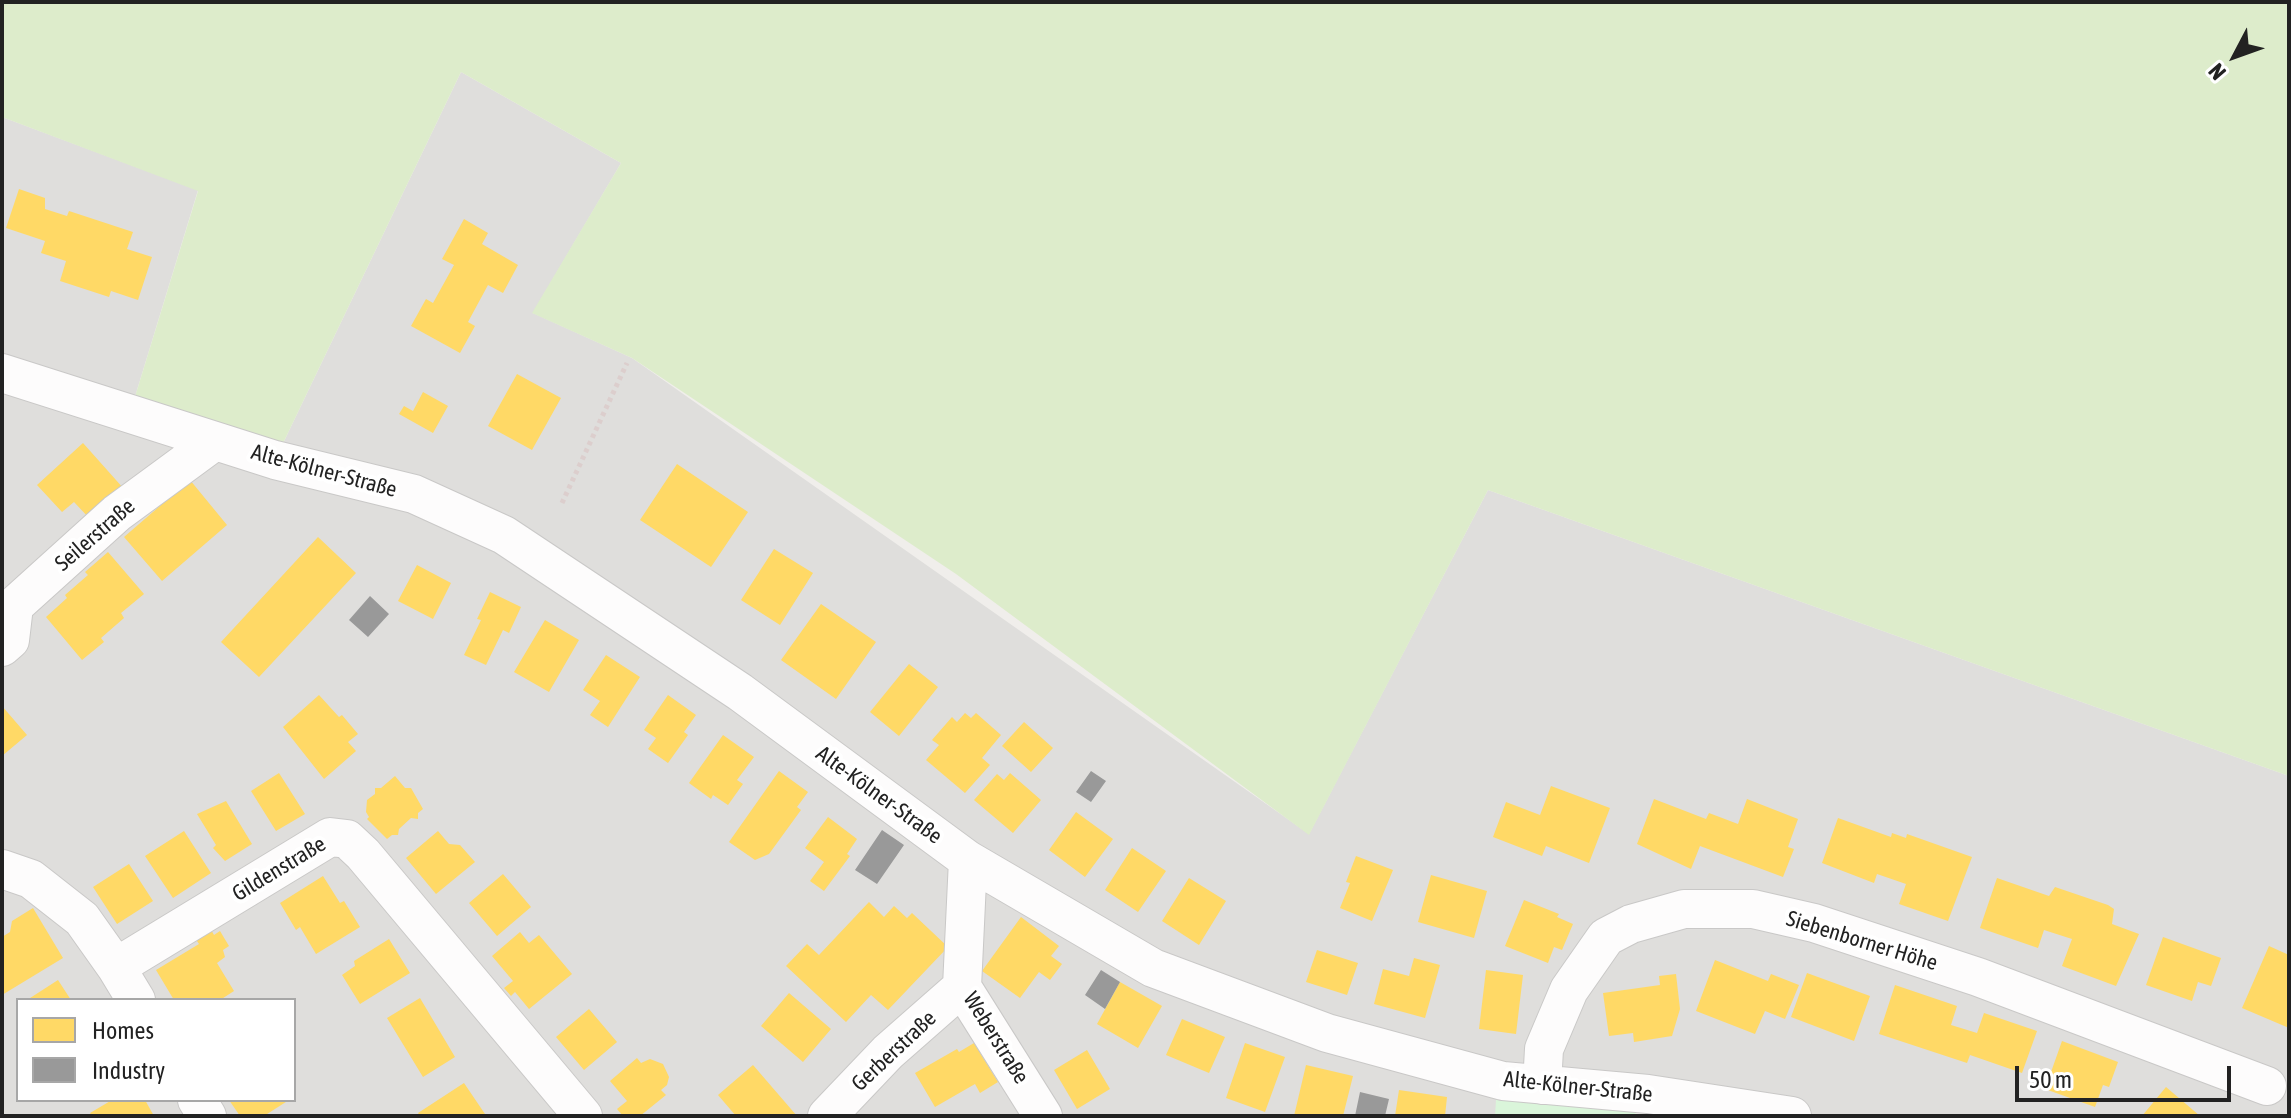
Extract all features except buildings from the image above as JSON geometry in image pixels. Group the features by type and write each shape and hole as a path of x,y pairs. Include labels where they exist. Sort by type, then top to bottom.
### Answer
{"street":[{"name":"Alte-Kölner-Straße","path":"2,373 275,460 414,494 504,535 740,692 968,860 1153,968 1327,1033 1503,1081 1648,1094 1792,1116"},
{"name":"Seilerstraße","path":"2,647 10,640 14,606 117,513 215,441"},
{"name":"Gildenstraße","path":"116,967 330,837 347,839 363,854 583,1116"},
{"name":"Weberstraße","path":"968,860 962,987 1043,1116"},
{"path":"2,869 31,879 82,919 135,998"},
{"name":"Siebenborner Höhe","path":"1542,1085 1544,1049 1569,990 1606,937 1631,924 1684,909 1753,909 1814,923 1978,977 2267,1086"},
{"name":"Gerberstraße","path":"827,1116 888,1052 962,987"}],"path":[{"path":"562,503 627,363"}],"shaded area":[{"path":"461,72 621,163 533,313 632,358 1309,834 1488,490 2289,776 2289,1116 1792,1116 1648,1094 1500,1116 2,1116 2,117 198,190 130,413 275,460"}],"green space":[{"path":"2,2 2289,2 2289,776 1488,490 1309,835 956,574 632,358 532,313 621,163 461,72 275,460 130,413 198,191 2,117"},
{"path":"1497,1083 1639,1096 1635,1116 1495,1116"}]}
